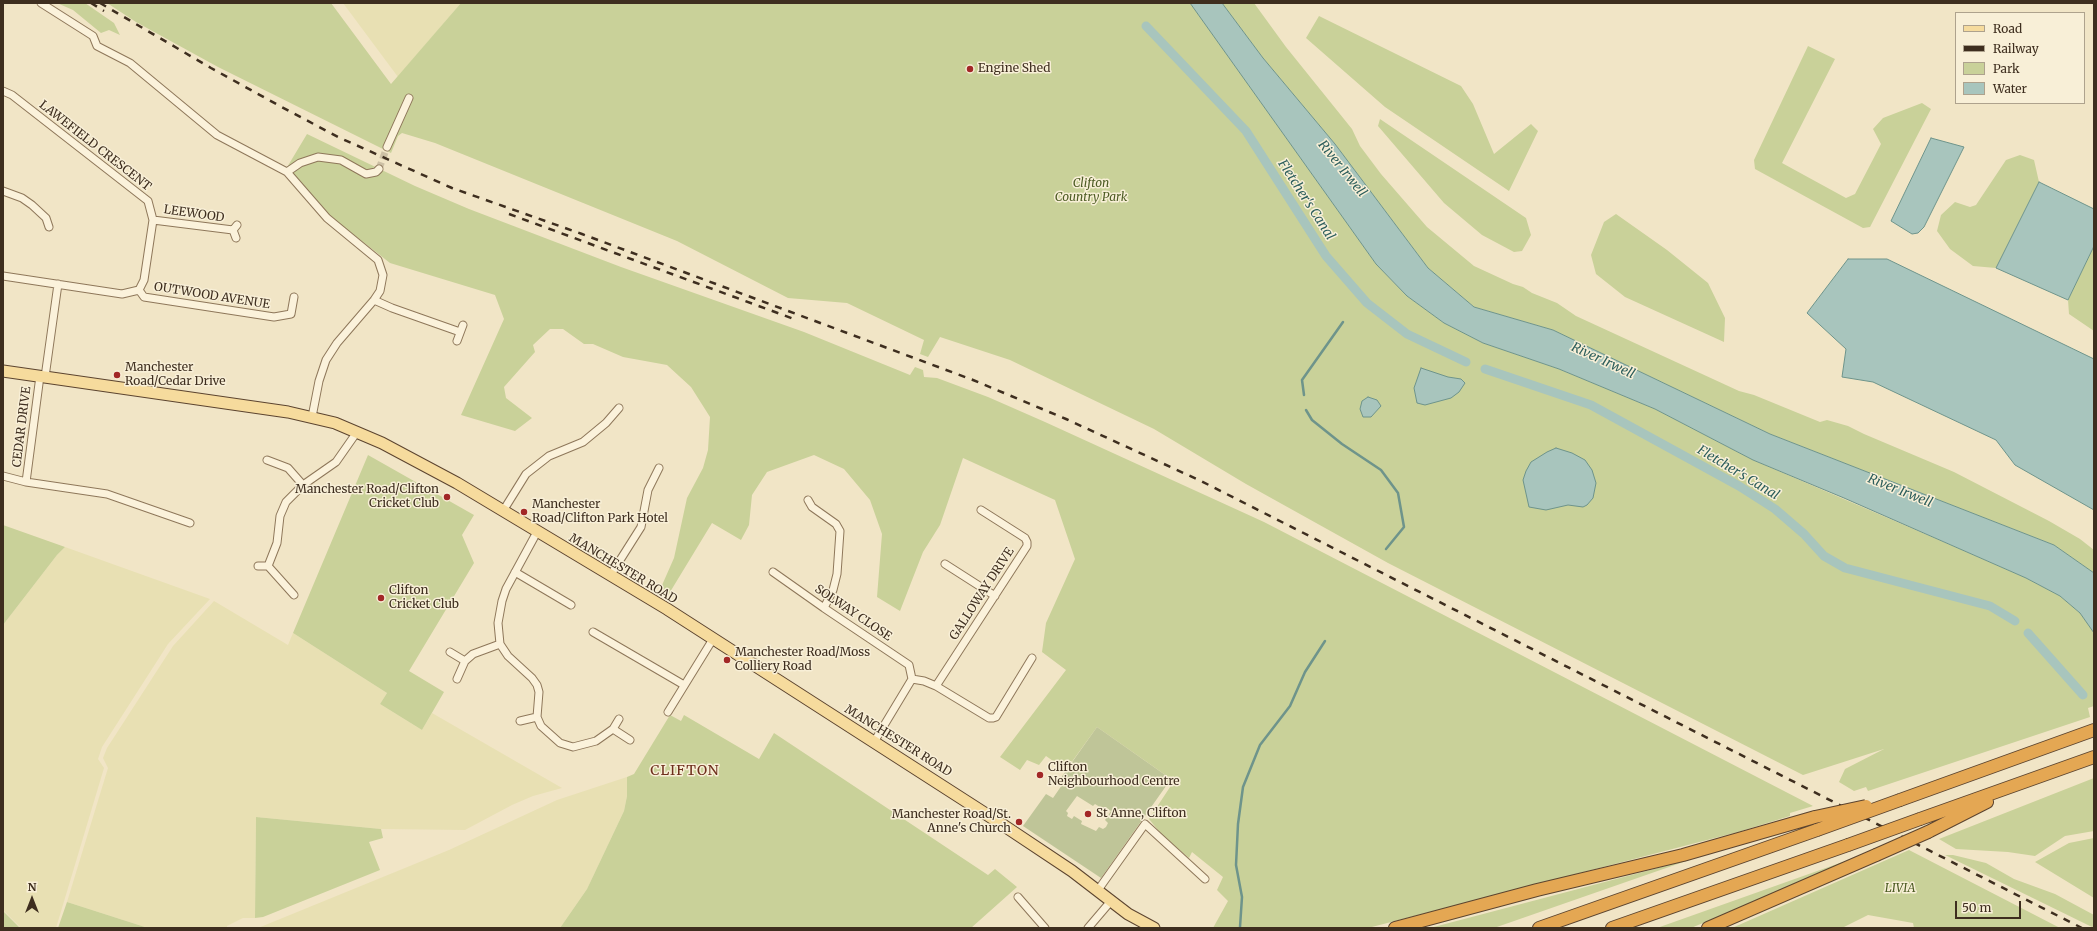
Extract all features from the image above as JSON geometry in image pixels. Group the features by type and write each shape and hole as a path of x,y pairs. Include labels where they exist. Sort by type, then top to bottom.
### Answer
{"highway":[{"path":"1539,928 2094,730"},
{"path":"1612,928 2094,757"},
{"path":"1708,928 1959,818 2018,785"},
{"path":"1395,928 1682,855 1815,817 1900,800"}],"main road":[{"name":"MANCHESTER ROAD","path":"3,371 258,407 312,417 357,432 408,456 504,511 713,639 1019,835 1098,890 1128,914 1154,928"},
{"name":"MANCHESTER ROAD","path":"1128,914 1138,928"}],"street":[{"path":"41,3 93,36 94,49 130,63 217,135 287,172 327,218 378,260 382,267 383,280 374,300 337,343 326,360 319,381 312,417"},
{"name":"LAWEFIELD CRESCENT","path":"3,91 12,95 148,201 153,220 144,280 139,290"},
{"path":"387,147 408,98"},
{"path":"287,172 300,163 318,157 341,160 366,174 376,172 379,168"},
{"path":"3,191 22,198 32,205 46,218 49,227"},
{"name":"LEEWOOD","path":"153,220 235,228 236,238"},
{"path":"3,276 122,294 139,290"},
{"path":"43,376 58,284"},
{"name":"OUTWOOD AVENUE","path":"139,290 144,296 274,317 291,314 294,297"},
{"path":"374,300 392,308 462,329 457,341"},
{"name":"CEDAR DRIVE","path":"3,476 26,482 43,376"},
{"path":"504,511 526,474 549,456 583,442 606,423 619,408"},
{"path":"268,566 277,543 282,509 303,485 336,462 357,432"},
{"path":"267,460 288,468 303,485"},
{"path":"610,576 641,527 650,485 659,468"},
{"path":"26,482 107,494 190,523"},
{"path":"808,500 812,507 836,524 840,531 838,574 833,590 824,608"},
{"name":"GALLOWAY DRIVE","path":"936,686 1027,546 1025,538 981,510"},
{"path":"536,532 506,589 499,612 498,633 500,644 508,656 532,678 537,685 539,692 537,717 541,726 547,733 560,743 573,747 596,741 612,729 619,719"},
{"path":"945,564 995,596"},
{"path":"258,566 268,566 294,595"},
{"path":"515,572 571,605"},
{"name":"SOLWAY CLOSE","path":"773,572 909,665 912,679"},
{"path":"554,605 558,598"},
{"path":"593,632 684,685"},
{"path":"668,712 713,639"},
{"path":"457,679 465,661 480,649 500,644"},
{"path":"450,652 465,661"},
{"path":"874,742 912,679 924,680 989,718 993,718 996,717 1032,658"},
{"path":"520,721 537,717"},
{"path":"612,729 630,740"},
{"path":"1098,890 1145,824 1205,879"},
{"path":"1018,897 1045,928"},
{"path":"1088,928 1111,901"}],"shaded area":[{"path":"343,3 461,3 398,77"},
{"path":"65,547 210,599 168,644 102,747 98,759 104,768 56,928 21,928 3,910 3,625 57,555"},
{"path":"214,601 288,645 293,633 387,693 380,704 422,730 432,713 562,788 533,796 512,805 465,830 381,829 256,817 255,918 243,918 227,926 227,928 148,928 67,902 108,768 103,758 107,748 173,646"},
{"path":"627,777 627,796 624,811 587,889 560,928 258,928 449,850 557,800"}],"green space":[{"path":"57,3 85,3 114,23 120,35 109,30 101,33 73,10"},
{"name":"Clifton Country Park","path":"107,3 331,3 391,84 461,3 1190,3 1376,264 1407,296 1444,323 1483,343 1559,369 1655,409 1753,460 2026,578 2060,596 2080,613 2094,633 2094,706 2088,708 2090,717 1868,791 1866,787 1854,791 1839,782 1845,769 1884,749 1803,775 1388,563 1246,484 1154,429 1010,360 940,337 928,357 920,354 924,340 847,303 788,298 677,241 435,143 402,133 398,136 391,153 218,67 136,22"},
{"path":"1222,3 1254,3 1286,47 1352,129 1360,146 1381,174 1427,227 1474,266 1557,303 1576,316 1739,391 1754,395 1820,422 1827,420 1848,426 1954,472 2049,521 2080,539 2094,550 2094,573 2054,545 1770,434 1553,330 1474,307 1428,268 1335,144 1263,58"},
{"path":"1319,16 1461,86 1473,104 1494,154 1531,124 1538,131 1509,191 1385,107 1306,38"},
{"path":"1808,46 1835,59 1782,163 1846,198 1855,194 1881,144 1873,129 1883,118 1922,103 1931,109 1870,227 1863,228 1755,169 1754,160"},
{"path":"1380,119 1526,218 1531,235 1522,251 1514,252 1482,235 1444,203 1378,126"},
{"path":"307,134 415,186 469,209 621,267 804,332 910,375 915,367 923,370 924,377 937,378 988,397 1045,422 1264,522 1813,806 1790,813 1790,816 1738,832 1368,928 1213,928 1228,901 1217,890 1223,877 1192,852 1189,858 1162,835 1149,819 1174,781 1097,727 1066,770 1046,756 1039,765 1027,760 1020,770 1000,757 1066,670 1042,652 1046,623 1075,559 1055,500 963,458 940,525 923,552 900,611 877,597 882,534 870,500 844,469 814,455 767,472 752,495 749,525 741,540 712,523 667,597 659,592 674,558 687,498 703,468 708,450 710,417 691,387 667,365 623,357 593,344 584,344 563,329 550,329 533,345 535,352 504,387 506,398 532,418 515,431 461,415 504,319 495,295 390,263 326,213 286,169"},
{"path":"2020,155 2034,160 2039,182 1996,268 1973,266 1950,249 1937,231 1941,215 1955,202 1970,207 1976,205 2006,160"},
{"path":"1616,214 1667,250 1708,283 1725,318 1724,342 1625,297 1596,274 1591,255 1604,222"},
{"path":"2094,246 2094,331 2069,314 2068,300"},
{"name":"Clifton Cricket Club","path":"368,455 474,515 462,535 474,563 409,671 444,692 422,730 380,704 387,693 293,633"},
{"path":"3,525 65,547 57,555 3,625"},
{"path":"670,715 681,721 684,715 759,759 774,733 988,875 995,869 1017,887 971,928 560,928 587,889 624,811 627,796 627,777 634,774"},
{"path":"1097,727 1171,779 1101,878 1023,826 1046,794 1053,798 1062,785 1058,782","holes":["1077,796 1093,806 1095,804 1103,809 1105,807 1111,811 1105,820 1108,823 1103,829 1099,827 1096,831 1081,824 1082,821 1074,816 1072,819 1067,816 1068,813 1066,811"]},
{"path":"2094,778 2094,831 2065,836 2035,856 2008,852 1956,849 1939,839"},
{"path":"256,817 381,829 383,838 369,842 380,870 263,917 255,918"},
{"path":"2094,838 2094,898 2035,862 2069,843"},
{"name":"LIVIA","path":"1909,850 2060,928 1914,928 1913,923 1868,915 1842,928 1732,928"},
{"path":"1945,855 1953,855 1986,863 2014,879 2055,894 2094,915 2094,928"},
{"path":"1692,859 1494,928 1430,928"},
{"path":"1851,859 1852,861 1691,928 1657,928"},
{"path":"67,902 148,928 58,928"},
{"path":"3,911 20,928 3,928"}],"water":[{"name":"River Irwell","path":"1190,3 1222,3 1263,58 1335,144 1428,268 1474,307 1553,330 1770,434 2054,545 2094,573 2094,633 2080,613 2060,596 2026,578 1844,498 1753,460 1655,409 1559,369 1483,343 1444,323 1407,296 1376,264"},
{"path":"1931,138 1964,147 1924,227 1918,233 1912,234 1891,221"},
{"path":"2039,182 2094,209 2094,246 2068,300 1996,268"},
{"path":"1848,259 1887,259 2094,359 2094,510 2015,465 1996,440 1873,382 1842,377 1846,349 1807,313"},
{"path":"1421,368 1448,377 1461,379 1465,383 1459,392 1451,398 1425,405 1417,403 1414,388"},
{"path":"1368,397 1377,400 1381,406 1371,417 1363,417 1360,409 1362,401"},
{"path":"1556,448 1572,453 1585,460 1592,470 1596,483 1593,498 1583,507 1568,505 1546,510 1529,507 1523,480 1526,471 1531,462"}],"waterway":[{"name":"Fletcher's Canal","path":"1146,26 1246,131 1326,256 1367,303 1407,334 1466,362"},
{"path":"1304,395 1302,380 1343,322"},
{"name":"Fletcher's Canal","path":"1485,369 1591,405 1739,486 1775,509 1804,534 1824,556 1845,568 1990,606 2015,621"},
{"path":"1306,410 1312,420 1342,444 1381,470 1398,493 1404,527 1386,549"},
{"path":"2028,633 2083,695"},
{"path":"1240,927 1242,897 1236,865 1238,824 1243,787 1260,745 1290,706 1305,672 1325,641"}],"tunnel":[{"path":"379,169 387,147"}],"railway":[{"path":"91,3 104,11"},
{"path":"100,3 211,68 338,137 452,188 582,234 973,380 1066,419 1201,481 2082,928"},
{"path":"509,214 794,319"}],"place":[{"name":"Engine Shed","path":"970,69"},
{"name":"Manchester Road/Cedar Drive","path":"117,375"},
{"name":"Manchester Road/Clifton Cricket Club","path":"447,497"},
{"name":"Manchester Road/Clifton Park Hotel","path":"524,512"},
{"name":"Clifton Cricket Club","path":"381,598"},
{"name":"Manchester Road/Moss Colliery Road","path":"727,660"},
{"name":"Clifton Neighbourhood Centre","path":"1040,775"},
{"name":"St Anne, Clifton","path":"1088,814"},
{"name":"Manchester Road/St. Anne's Church","path":"1019,822"}],"district":[{"name":"CLIFTON","path":"685,771"}]}
